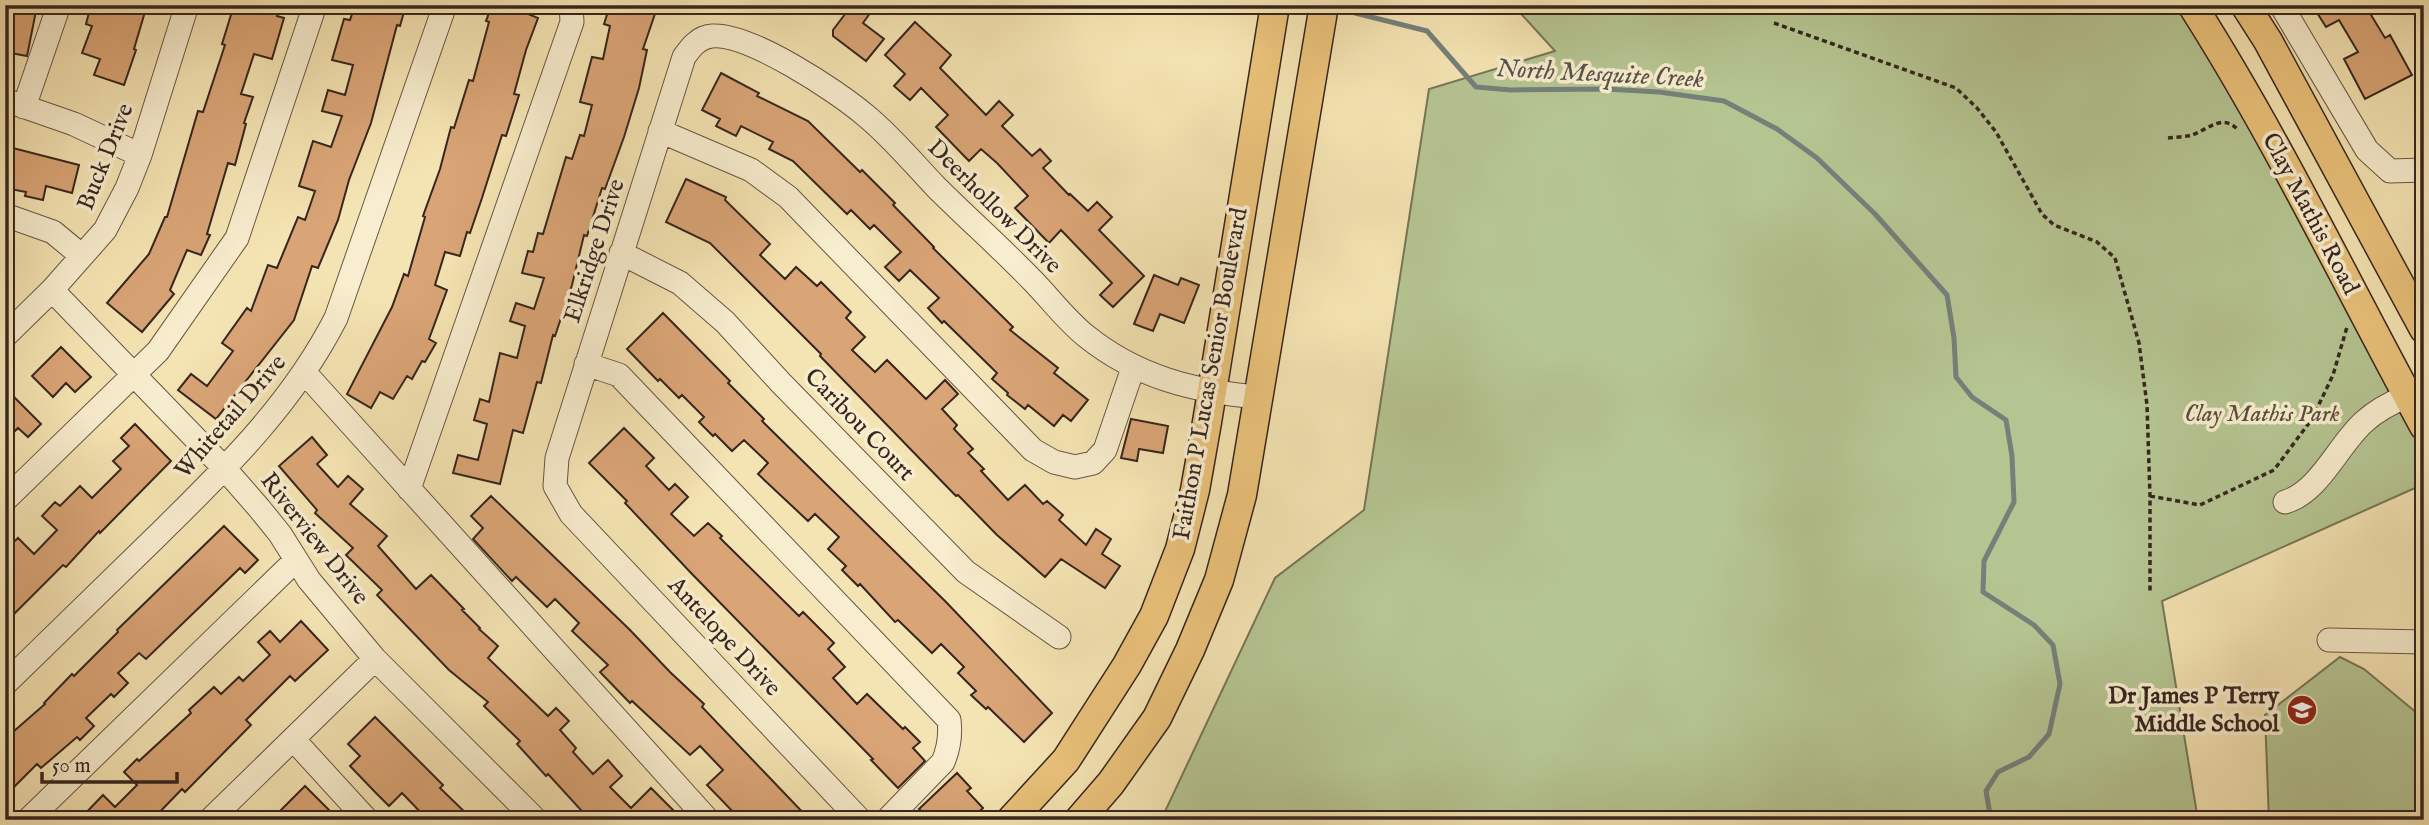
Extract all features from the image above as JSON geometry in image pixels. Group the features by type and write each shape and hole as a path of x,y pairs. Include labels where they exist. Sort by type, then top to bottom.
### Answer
{"main road":[{"name":"Faithon P Lucas Senior Boulevard","path":"1012,820 1066,760 1127,665 1154,615 1180,549 1195,490 1275,5"},
{"name":"Faithon P Lucas Senior Boulevard","path":"1079,820 1111,783 1157,718 1214,592 1242,495 1324,5"},
{"name":"Clay Mathis Road","path":"2192,5 2277,149 2424,426"},
{"name":"Clay Mathis Road","path":"2245,5 2268,41 2423,326"}],"street":[{"path":"59,5 14,104 74,124 140,155"},
{"name":"Buck Drive","path":"5,336 52,290 105,230 127,188 140,155 187,5"},
{"path":"5,500 158,351 237,238 314,5"},
{"name":"Whitetail Drive","path":"5,684 225,469 292,392 319,351 336,318 445,5"},
{"path":"409,489 572,22 571,5"},
{"path":"2281,5 2367,150 2390,171 2424,170"},
{"name":"Deerhollow Drive","path":"702,39 712,36 726,37 784,61 825,85 866,116 1032,280 1061,313 1087,336 1133,368 1161,379 1211,391 1257,397"},
{"name":"Elkridge Drive","path":"555,486 556,458 684,57 689,49 702,39"},
{"path":"660,131 751,170 788,197 1033,450 1054,462 1074,467 1093,463 1105,450 1133,368"},
{"path":"5,215 53,232 82,256"},
{"name":"Caribou Court","path":"621,253 680,283 725,322 780,383 966,572 1059,637"},
{"name":"Riverview Drive","path":"52,290 225,469 259,508 309,579 375,659 536,820"},
{"path":"586,364 619,375 949,720 949,741 943,762 887,820"},
{"path":"304,373 708,820"},
{"path":"2285,502 2310,487 2364,421 2407,396"},
{"name":"Antelope Drive","path":"555,486 571,514 860,820"},
{"path":"28,820 296,560"},
{"path":"2329,640 2424,642"},
{"path":"210,820 375,659"},
{"path":"293,739 367,820"}],"path":[{"path":"1774,23 1956,88 1996,132 2042,214 2054,225 2097,242 2115,258 2138,343 2147,405 2150,591"},
{"path":"2150,496 2200,505 2274,470 2312,419 2333,375 2347,325"}],"green space":[{"name":"Clay Mathis Park","path":"1513,5 2184,5 2336,273 2424,453 2424,484 2162,601 2198,820 1161,820 1275,578 1364,510 1429,89 1555,51"},
{"path":"2340,657 2364,669 2424,719 2424,820 2269,820 2265,715"}],"building":[{"path":"5,5 21,5 20,8 36,11 27,56 5,52"},
{"path":"91,5 147,5 124,85 94,75 100,59 82,53 92,26 86,24"},
{"path":"234,5 281,5 277,16 284,18 272,59 254,54 241,94 253,97 244,123 246,124 235,165 228,163 207,234 210,235 201,255 187,250 170,290 174,294 142,332 107,303 149,254 167,217 198,111 203,112 225,45 222,44"},
{"path":"355,5 406,5 400,26 397,25 371,123 349,180 338,220 318,268 312,266 294,320 216,419 178,390 191,374 207,386 233,351 222,343 247,308 251,311 268,265 277,268 298,217 305,220 315,191 299,186 313,141 331,147 342,116 322,111 328,90 345,95 353,65 332,60 344,19 350,20"},
{"path":"492,5 531,5 528,14 538,18 514,94 519,95 506,136 502,135 460,256 445,252 435,285 447,290 429,339 436,343 412,379 407,376 393,399 380,392 371,408 347,394 392,307 404,274 408,276 425,217 423,216 440,169 451,127 454,128 469,80 473,81"},
{"path":"610,5 658,5 643,49 647,50 639,88 624,137 605,189 602,188 587,236 584,235 572,285 555,336 553,335 541,383 537,382 523,433 513,430 500,484 453,473 458,455 478,460 487,424 474,420 480,399 489,402 500,353 517,358 525,326 510,321 516,303 534,309 544,278 522,273 528,251 533,252 538,233 543,234 566,157 572,159 580,135 584,136 592,105 580,102 592,57 603,59 610,26 604,24"},
{"path":"852,5 876,5 863,23 884,39 866,61 833,36 833,30"},
{"path":"2327,5 2365,5 2385,38 2390,35 2412,75 2365,99 2344,59 2358,52 2339,20 2326,27 2316,11"},
{"path":"915,22 951,55 940,68 986,115 999,101 1013,115 1002,126 1032,156 1040,149 1051,161 1043,168 1069,195 1088,211 1097,202 1112,217 1099,230 1144,276 1113,307 1100,295 1112,283 1061,230 1049,243 1015,208 1028,196 997,163 981,149 969,161 936,127 948,115 921,88 910,100 894,86 905,74 885,55"},
{"path":"721,73 759,93 757,96 808,121 860,172 862,170 895,203 893,205 933,248 1013,327 1010,330 1058,368 1054,373 1088,400 1071,421 1063,415 1054,426 1028,405 1025,409 1007,395 992,379 997,373 928,308 939,298 910,270 899,281 885,267 901,252 874,225 870,229 851,210 847,214 793,161 769,149 773,142 741,126 736,136 716,126 720,119 702,110"},
{"path":"5,146 79,165 72,193 46,186 43,200 25,196 26,192 5,188"},
{"path":"686,179 726,197 725,200 770,244 760,255 785,279 796,267 817,286 821,282 851,312 846,318 865,337 852,350 875,372 887,360 926,399 945,380 958,394 942,409 957,425 954,429 973,449 968,453 984,469 981,471 1008,500 1025,485 1043,504 1047,501 1063,515 1059,520 1086,545 1096,529 1111,539 1102,554 1120,566 1105,588 1061,559 1045,577 956,496 820,356 821,354 710,243 666,222"},
{"path":"1154,275 1178,285 1181,278 1199,285 1184,323 1160,314 1153,331 1134,324"},
{"path":"663,313 730,381 728,383 764,419 762,421 946,602 1052,713 1024,742 988,707 986,709 971,695 976,691 958,673 964,667 941,644 932,653 898,620 895,622 860,584 858,586 842,570 846,566 828,549 839,537 815,514 808,521 758,474 768,463 744,440 732,451 715,434 713,436 699,422 704,417 682,395 679,398 660,379 658,381 627,349"},
{"path":"61,347 91,377 75,392 66,383 53,397 32,376"},
{"path":"5,388 41,424 28,437 18,428 5,441"},
{"path":"1131,419 1168,426 1163,453 1139,449 1137,461 1121,458"},
{"path":"135,424 171,461 66,567 63,565 5,623 5,550 18,538 34,554 57,530 42,516 55,502 60,506 80,486 92,498 121,469 113,461 129,446 121,438"},
{"path":"624,428 654,458 646,466 669,490 675,484 688,497 671,514 694,536 708,523 799,616 803,612 834,643 828,649 845,667 833,678 857,704 867,694 920,742 913,748 925,761 898,788 589,463"},
{"path":"312,437 327,455 317,464 338,487 348,476 363,489 350,504 387,536 378,546 416,589 431,575 464,609 462,610 479,629 498,646 488,658 548,716 556,708 569,721 560,730 576,748 573,752 593,774 608,760 622,776 610,787 631,808 651,788 683,820 590,820 548,774 546,776 517,744 520,741 484,706 488,702 449,670 377,595 382,590 346,555 353,548 315,513 317,510 279,466"},
{"path":"491,496 704,704 702,707 810,820 749,820 741,811 736,815 707,785 723,770 700,746 690,755 632,701 630,703 600,672 608,665 572,631 579,623 555,599 547,607 516,577 512,581 473,539 483,528 471,516"},
{"path":"224,526 258,560 245,573 240,568 146,659 139,653 118,673 128,683 114,697 111,694 86,718 94,726 80,740 77,737 41,768 37,764 5,796 5,739 45,704 72,674 74,676 117,630"},
{"path":"301,621 328,650 295,681 290,676 246,720 251,725 185,792 182,789 152,820 79,820 103,795 115,807 137,785 124,772 137,759 139,761 191,713 189,710 214,687 221,694 239,677 243,681 270,655 258,642 270,631 280,642"},
{"path":"375,717 443,785 440,788 473,820 428,820 402,793 389,806 350,766 360,756 348,744"},
{"path":"957,773 971,788 967,791 983,808 971,820 930,820 919,809"},
{"path":"305,786 329,810 319,820 271,820"}],"waterway":[{"name":"North Mesquite Creek","path":"1335,5 1355,13 1427,31 1476,87 1511,90 1606,89 1659,92 1724,101 1777,129 1817,158 1875,214 1947,295 1954,338 1956,377 1972,397 2006,420 2012,456 2014,502 1984,561 1983,592 2034,625 2053,645 2060,684 2049,734 2029,757 1998,772 1986,791 1991,820"}],"place":[{"name":"Dr James P Terry Middle School","path":"2302,710"}]}
